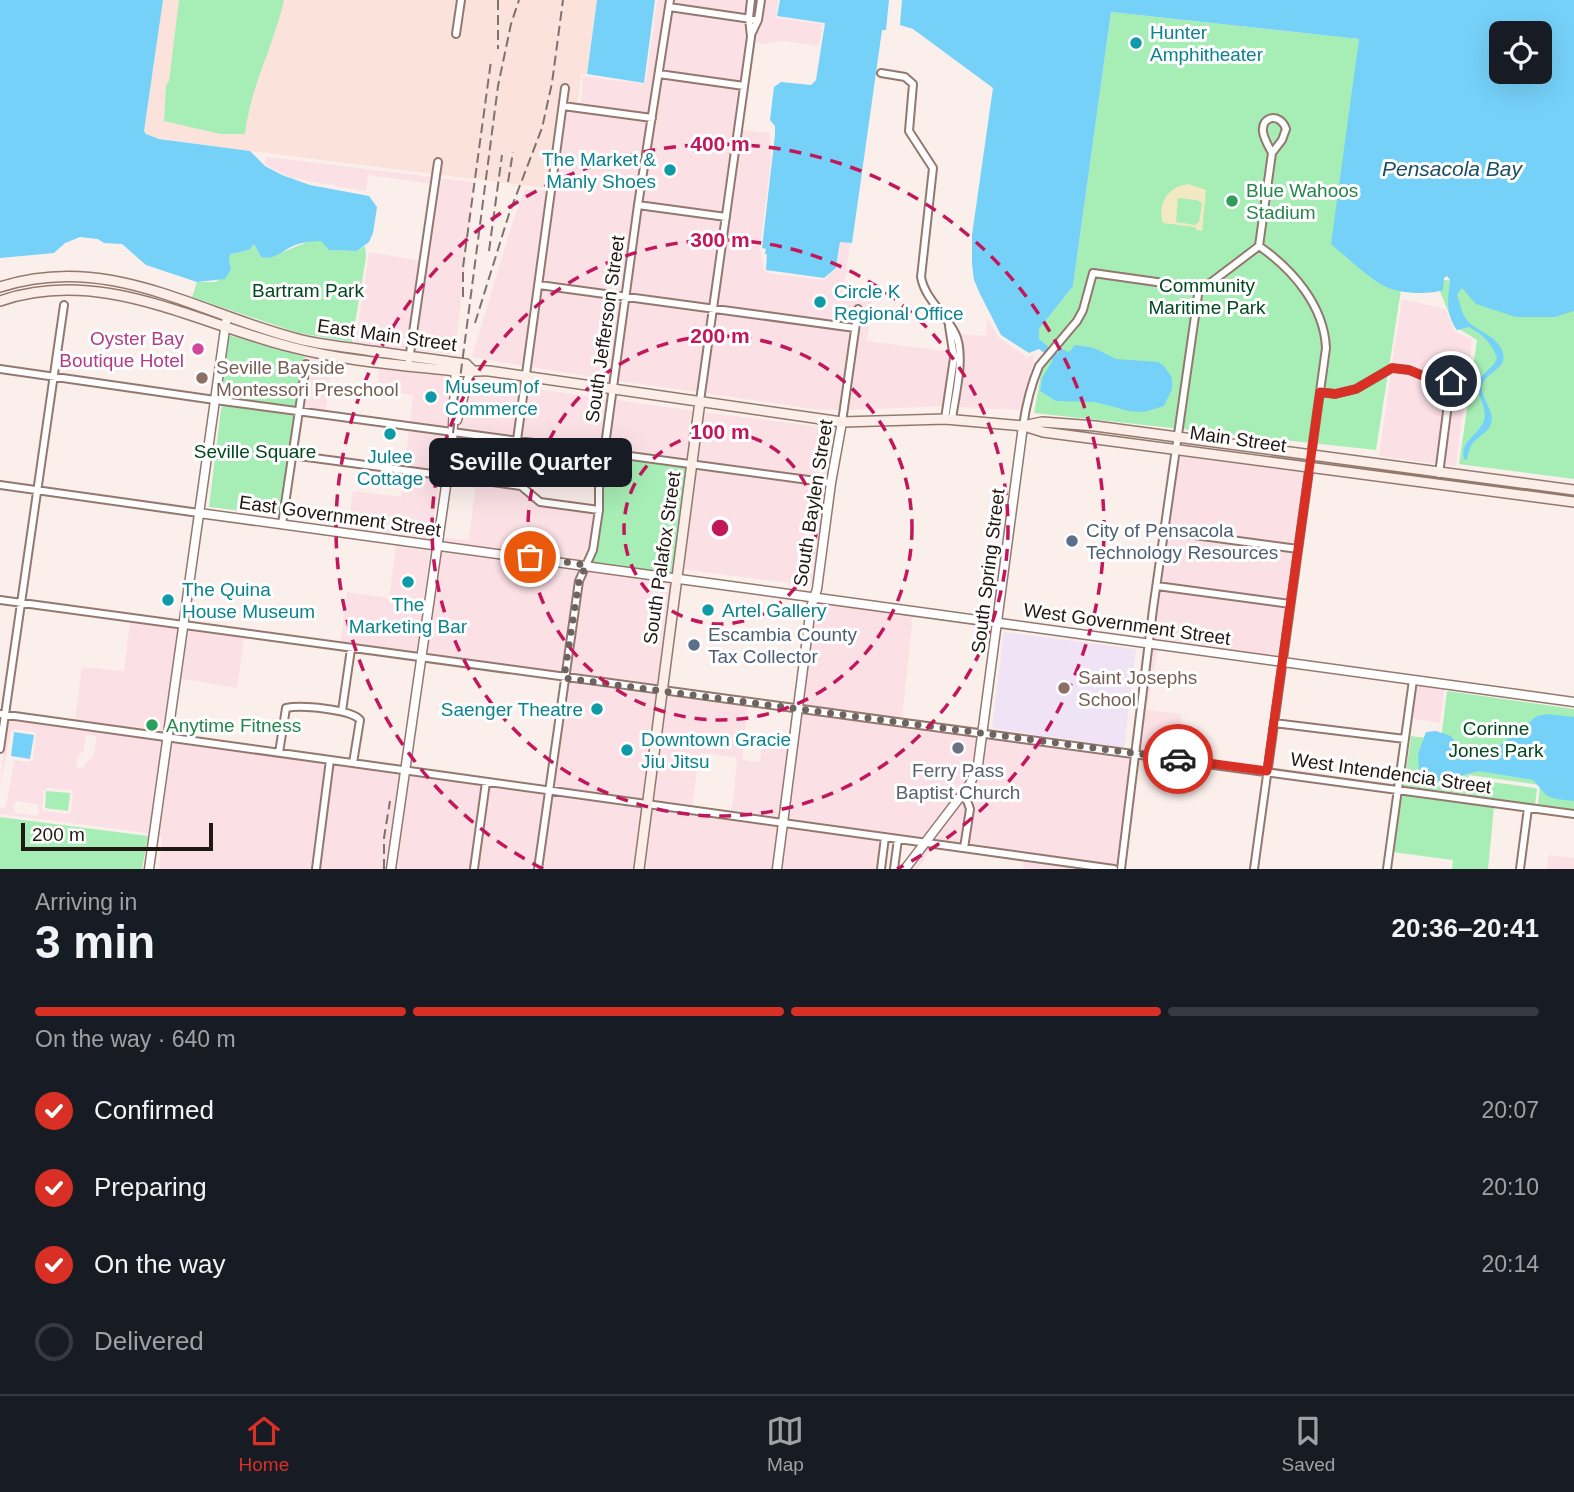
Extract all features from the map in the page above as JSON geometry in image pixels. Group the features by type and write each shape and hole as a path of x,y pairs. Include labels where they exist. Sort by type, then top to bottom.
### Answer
{"main road":[{"name":"East Main Street","path":"0,287 57,276 102,278 136,285 302,340 409,361"},
{"name":"East Main Street","path":"0,301 29,293 94,290 131,297 307,351 456,367 466,364 471,369 842,422 948,419 1023,426"},
{"name":"South Palafox Street","path":"639,869 700,401"},
{"path":"1023,426 1042,422 1095,426 1574,490"},
{"name":"Main Street","path":"1023,426 1043,432 1574,502"}],"street":[{"path":"456,34 461,0"},
{"name":"South Palafox Street","path":"700,401 751,37 751,0"},
{"name":"South Palafox Street","path":"751,37 758,20 761,0"},
{"path":"669,3 758,20"},
{"name":"South Jefferson Street","path":"538,869 579,581 593,550 638,205 669,3"},
{"path":"881,73 905,77 913,84 909,131 934,170 920,277 926,292 956,334 956,362 948,419"},
{"path":"659,74 744,86"},
{"path":"517,440 565,88"},
{"path":"563,106 652,118"},
{"path":"1121,869 1175,448 1199,288 1205,287 1259,246 1272,153 1286,129 1282,120 1277,117 1264,123 1263,131 1272,153"},
{"path":"409,361 438,162"},
{"path":"638,205 726,217"},
{"path":"1254,869 1326,348 1319,313 1285,266 1259,246"},
{"name":"South Spring Street","path":"905,869 964,792 978,765 1026,404 1040,366 1077,321 1083,310 1093,273 1199,288"},
{"path":"57,276 62,290"},
{"path":"539,285 855,328"},
{"path":"0,749 2,714 64,306"},
{"name":"South Baylen Street","path":"777,869 797,710 858,309"},
{"path":"149,869 227,316"},
{"path":"282,524 306,364"},
{"path":"391,869 453,433 456,367"},
{"path":"1320,392 1335,394 1356,389 1392,368 1451,381 1438,483"},
{"path":"0,369 831,483"},
{"path":"453,433 471,369"},
{"path":"292,455 521,486 540,502 598,510"},
{"name":"East Government Street","path":"0,485 676,578"},
{"path":"1165,531 1298,548"},
{"name":"West Government Street","path":"676,578 1574,702"},
{"path":"1157,586 1290,604"},
{"name":"West Intendencia Street","path":"0,600 1574,814"},
{"path":"342,711 351,649"},
{"path":"1387,869 1413,680"},
{"path":"279,753 286,708 342,711 357,716 360,720 353,763"},
{"path":"2,714 1114,869"},
{"path":"1274,723 1405,739"},
{"path":"316,869 330,760"},
{"path":"474,869 486,782"},
{"path":"964,792 970,809 964,848"},
{"path":"1520,869 1528,808"},
{"path":"881,869 885,837"},
{"path":"894,869 898,839"}],"shaded area":[{"path":"163,0 597,0 587,74 581,74 578,102 558,102 546,188 151,137 144,131"},
{"path":"657,0 667,0 649,114 578,104 581,102 583,76 643,84 646,81"},
{"path":"673,0 748,0 746,14 673,3"},
{"path":"765,0 778,0 776,18 823,24 819,46 782,41 765,44 753,42 761,23"},
{"path":"672,11 746,21 747,36 741,82 663,71"},
{"path":"662,78 740,89 723,213 642,201"},
{"path":"566,110 648,121 623,293 543,281"},
{"path":"741,130 770,133 771,159 760,249 764,271 824,280 837,268 841,242 850,243 844,290 873,293 867,341 951,352 944,406 847,410 861,305 855,305 852,324 717,305"},
{"path":"267,157 433,177 432,184 368,175 366,191 292,178 270,167 265,162"},
{"path":"439,178 474,182 455,355 414,350"},
{"path":"548,188 524,366 472,357 525,189 545,191"},
{"path":"641,209 722,220 710,305 630,293"},
{"path":"369,252 421,261 407,349 355,344"},
{"path":"542,289 622,300 612,380 530,367"},
{"path":"1402,299 1445,309 1455,332 1472,339 1456,466 1443,465 1454,377 1427,374 1410,366 1392,365"},
{"path":"629,301 709,312 698,392 618,381"},
{"path":"716,313 851,332 841,410 813,409 704,393"},
{"path":"987,318 999,338 1027,357 1035,354 1022,410 957,407 964,349 960,334 986,336"},
{"path":"305,357 331,362 326,412 302,408 310,362 305,360"},
{"path":"379,369 452,377 446,428 410,423 413,395 377,389"},
{"path":"1391,372 1447,384 1437,464 1379,456"},
{"path":"472,380 609,399 602,448 458,429"},
{"path":"615,400 695,411 689,460 608,449"},
{"path":"702,412 838,429 828,479 695,461"},
{"path":"409,431 445,436 440,470 405,466"},
{"path":"1178,456 1305,471 1295,544 1168,527"},
{"path":"694,468 827,486 814,586 680,569"},
{"path":"404,473 439,478 431,541 348,529 353,491 401,497"},
{"path":"476,483 520,490 540,506 595,513 589,549 584,561 442,542 442,537 469,540"},
{"path":"1167,535 1294,552 1280,658 1153,640"},
{"path":"396,546 430,551 416,654 340,644 347,592 389,598"},
{"path":"441,550 581,568 575,581 562,674 425,655"},
{"path":"587,569 672,581 659,687 568,675 582,582"},
{"path":"816,601 913,614 902,719 800,706"},
{"path":"130,622 179,629 164,733 75,720 82,667 124,671"},
{"path":"186,630 244,638 237,688 179,678"},
{"name":"Saint Josephs School","path":"1004,632 1136,649 1124,748 992,728"},
{"path":"1152,648 1158,649 1147,710 1181,714 1178,755 1140,750"},
{"path":"567,682 658,695 645,800 553,787"},
{"path":"1415,684 1447,689 1444,691 1440,723 1411,718"},
{"path":"665,696 748,707 742,760 760,762 762,747 788,749 780,819 725,812 732,809 737,760 735,757 702,753 698,756 694,807 651,801"},
{"path":"799,714 979,736 975,764 967,782 923,839 786,820"},
{"path":"7,718 163,740 150,835 0,814 0,809 6,806 14,760 29,762 33,759 36,735 34,732 15,729 11,732 0,787","holes":["89,735 97,739 93,757 84,767 78,769 78,755 83,752 86,737","47,788 71,790 71,811 68,814 44,811 44,791","17,801 38,804 39,813 36,816 15,813 13,804"]},
{"path":"986,736 1133,757 1118,866 968,845 973,809 968,792"},
{"path":"170,741 327,763 312,869 159,869 162,837 157,836"},
{"path":"333,764 400,775 385,869 319,869"},
{"path":"408,776 483,785 471,869 394,869"},
{"path":"489,786 545,794 535,869 478,869"},
{"path":"552,795 644,808 636,869 542,869"},
{"path":"963,798 966,810 961,844 930,840"},
{"path":"650,809 779,826 773,869 642,869"},
{"path":"785,827 881,841 878,869 780,869"},
{"path":"925,847 1087,869 1022,869 1023,862 932,848 918,869 909,869"},
{"path":"1548,855 1574,858 1574,869 1547,869"}],"green space":[{"path":"179,0 284,0 252,100 245,134 220,134 164,121 166,85 169,81"},
{"name":"Community Maritime Park","path":"1111,12 1359,39 1352,100 1386,287 1401,290 1376,450 1034,413 1046,346 1039,339 1039,329 1073,286"},
{"name":"Bartram Park","path":"321,240 330,250 357,251 365,246 366,257 352,342 298,333 192,297 197,282 216,282 231,269 231,254 249,250 254,244 261,257 269,257 304,243"},
{"path":"1574,278 1574,479 1459,464 1477,340 1454,326 1435,279 1474,283"},
{"path":"228,335 305,357 296,407 219,397"},
{"name":"Seville Square","path":"224,404 294,414 299,420 285,516 209,507 221,409"},
{"path":"605,452 692,464 676,578 586,565 593,550"},
{"name":"Corinne Jones Park","path":"1447,691 1574,709 1574,810 1538,805 1540,785 1469,775 1466,794 1404,786 1411,736 1441,740"},
{"path":"1471,779 1535,788 1535,805 1467,796"},
{"path":"46,791 70,793 68,811 45,808"},
{"path":"1400,794 1494,807 1488,869 1452,869 1453,860 1392,852"},
{"path":"0,817 148,836 142,869 0,869"}],"sand":[{"path":"1188,184 1206,190 1202,231 1195,227 1163,223 1163,203 1170,192","holes":["1178,198 1202,203 1199,222 1195,225 1176,222"]}],"water":[{"path":"0,0 163,0 144,131 146,134 159,139 250,151 265,166 282,175 310,185 369,196 377,207 369,242 357,251 329,250 321,241 307,242 266,258 261,257 254,244 249,250 231,254 231,269 225,279 197,282 146,265 122,244 104,243 98,239 80,237 65,243 54,253 0,258"},
{"path":"597,0 655,0 644,83 587,74"},
{"path":"780,0 889,0 886,30 882,30 852,243 840,242 836,268 824,278 766,270 767,254 766,249 762,248 775,135 775,126 770,120 774,87 781,82 811,85 816,80 825,23 777,16"},
{"name":"Pensacola Bay","path":"902,0 1574,0 1574,311 1555,317 1516,317 1476,304 1462,288 1457,295 1464,316 1473,326 1496,341 1503,353 1502,363 1485,379 1482,387 1491,414 1491,423 1472,444 1467,460 1464,459 1464,448 1482,426 1485,416 1477,381 1497,358 1490,344 1469,327 1457,330 1453,324 1448,300 1450,280 1447,276 1444,278 1443,290 1437,292 1397,291 1370,277 1331,244 1359,39 1111,12 1073,286 1039,329 1039,339 1057,354 1061,349 1069,352 1075,345 1094,348 1116,359 1158,362 1172,378 1172,389 1164,406 1144,412 1095,402 1056,401 1040,391 1042,378 1053,360 1039,349 1029,353 1001,335 974,280 972,235 993,88 913,29 900,25"},
{"path":"1548,714 1574,717 1574,801 1547,796 1533,780 1479,771 1439,781 1431,780 1419,770 1418,754 1426,732 1436,731 1451,736 1465,750 1486,756 1537,716"},
{"path":"14,732 34,735 30,759 11,756"}],"railway":[{"path":"498,0 498,49"},
{"path":"453,433 498,86 519,0"},
{"path":"475,323 509,214 542,128 552,83 563,0"},
{"path":"463,297 463,267 491,61"},
{"path":"508,182 513,152"},
{"path":"489,251 502,155"},
{"path":"384,869 384,838 390,801"}],"way so far":[{"path":"530,557 586,565 579,581 564,678 1178,759"}],"place":[{"name":"Hunter Amphitheater","path":"1136,43"},
{"name":"The Market & Manly Shoes","path":"670,170"},
{"name":"Blue Wahoos Stadium","path":"1232,201"},
{"name":"Circle K Regional Office","path":"820,302"},
{"name":"Oyster Bay Boutique Hotel","path":"198,349"},
{"name":"Seville Bayside Montessori Preschool","path":"202,378"},
{"name":"Museum of Commerce","path":"431,397"},
{"name":"Julee Cottage","path":"390,434"},
{"name":"City of Pensacola Technology Resources","path":"1072,541"},
{"name":"Seville Quarter","path":"530,557"},
{"name":"The Marketing Bar","path":"408,582"},
{"name":"The Quina House Museum","path":"168,600"},
{"name":"Artel Gallery","path":"708,610"},
{"name":"Escambia County Tax Collector","path":"694,645"},
{"name":"Saint Josephs School","path":"1064,688"},
{"name":"Saenger Theatre","path":"597,709"},
{"name":"Anytime Fitness","path":"152,725"},
{"name":"Ferry Pass Baptist Church","path":"958,748"},
{"name":"Downtown Gracie Jiu Jitsu","path":"627,750"}],"route":[{"path":"1178,759 1267,771 1320,392 1335,394 1356,389 1392,368 1451,381"}]}
